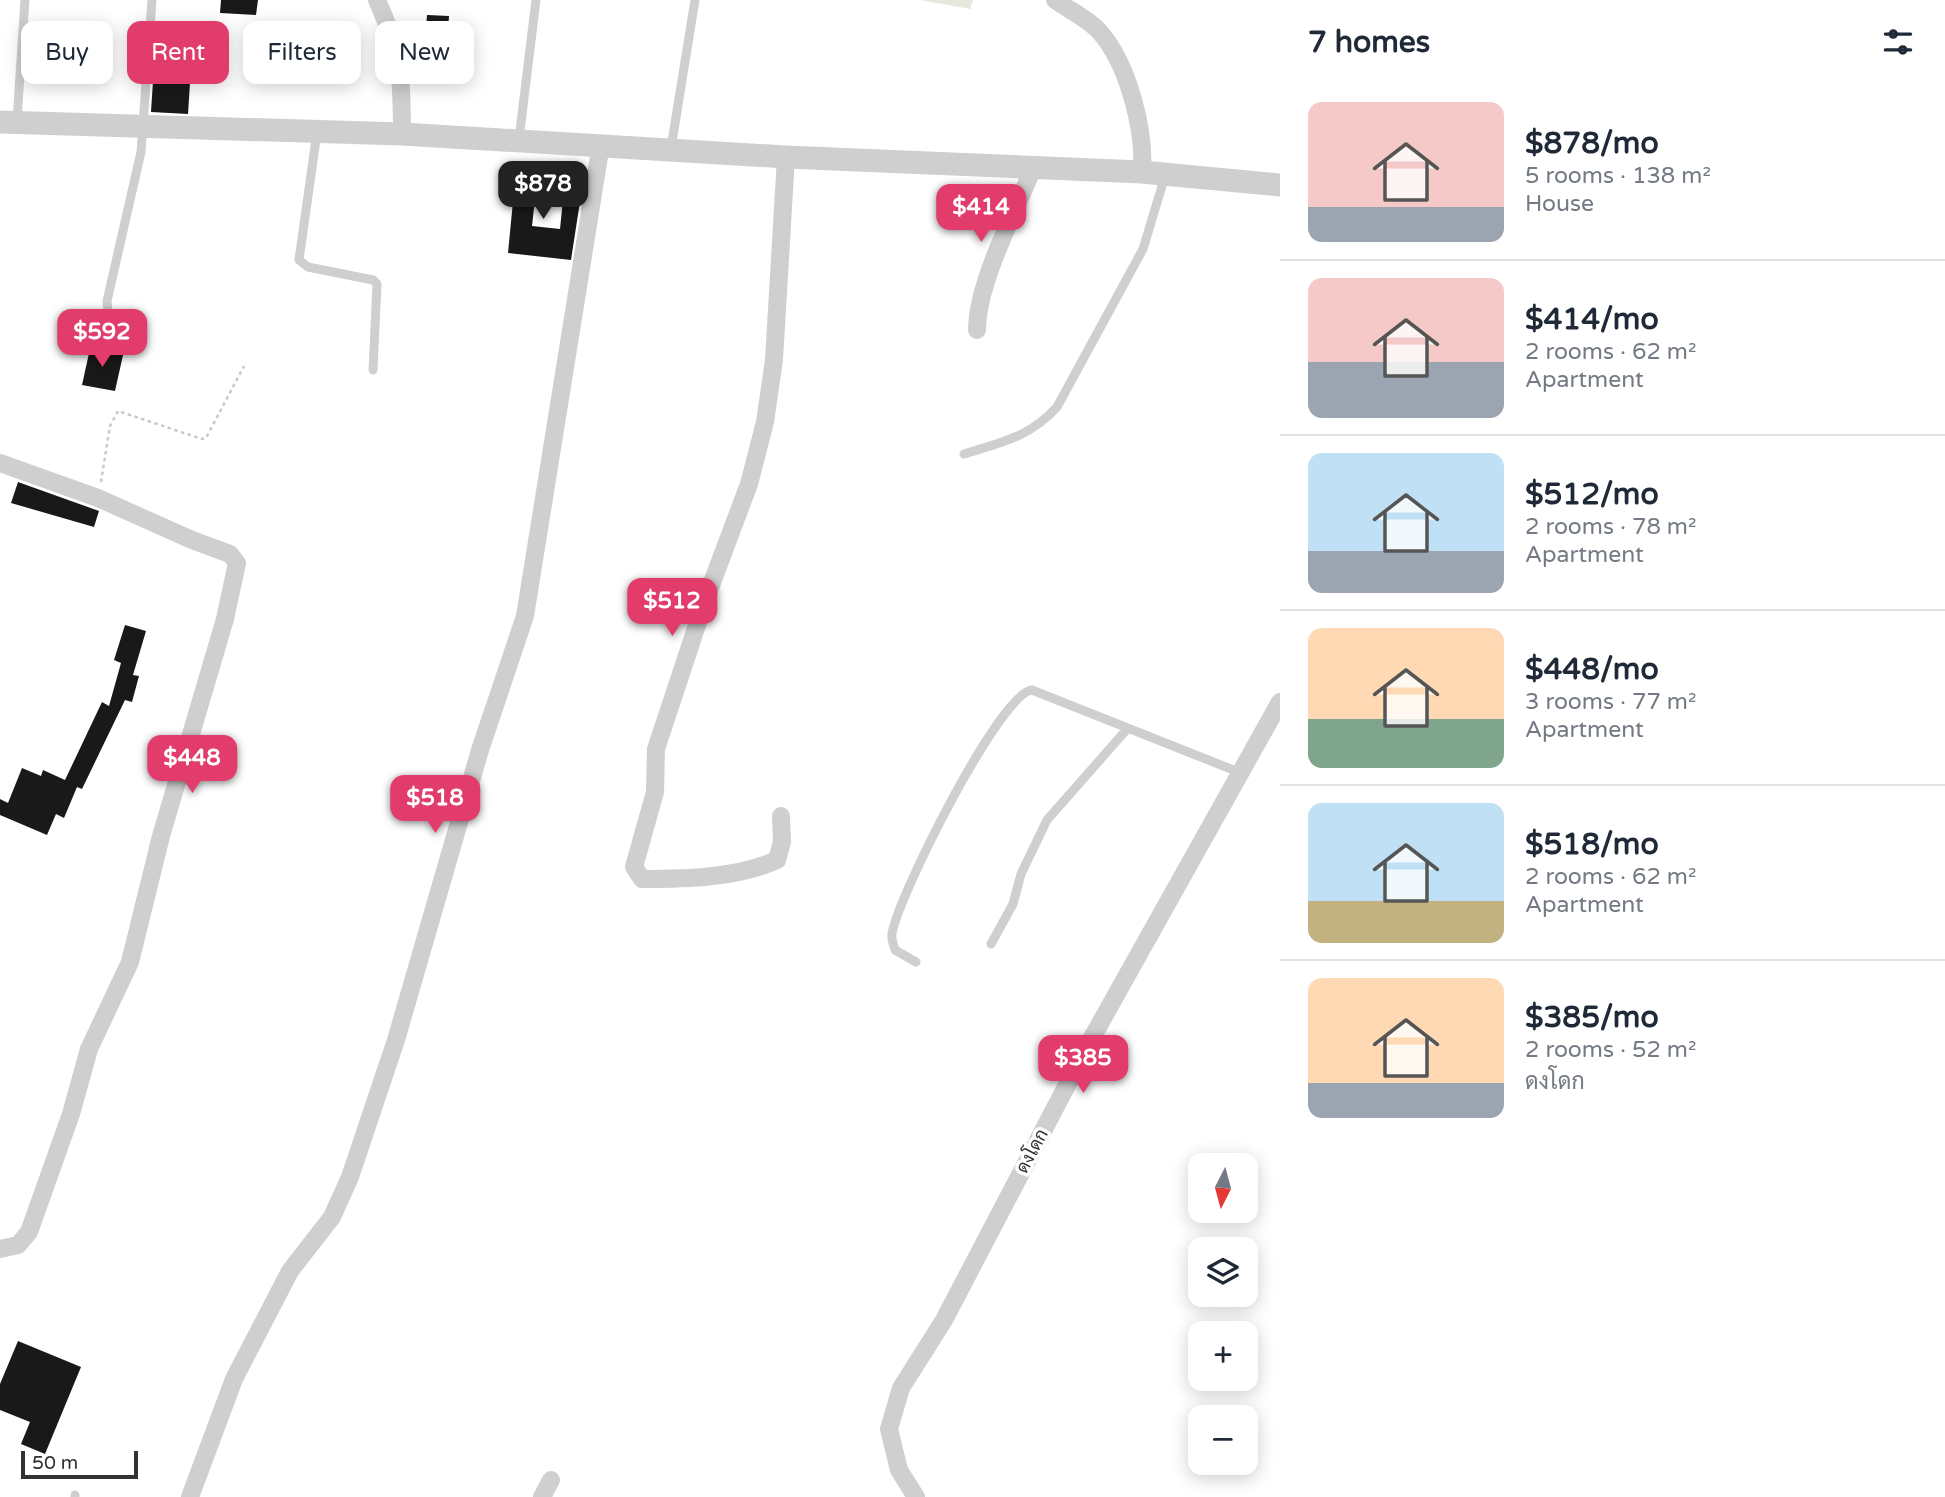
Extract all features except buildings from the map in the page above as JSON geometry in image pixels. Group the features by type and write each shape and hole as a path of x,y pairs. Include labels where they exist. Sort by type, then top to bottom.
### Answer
{"street":[{"path":"377,0 393,35 402,71 402,134"},
{"path":"1055,0 1098,30 1111,48 1140,125 1144,149 1142,172"},
{"path":"8,122 402,134 786,157 1142,172 1280,185"},
{"path":"190,1497 234,1379 290,1271 332,1217 350,1177 396,1040 477,763 525,616 601,144"},
{"path":"781,816 782,842 776,860 752,871 642,879 634,866 655,792 656,749 704,604 749,484 765,422 774,360 786,157"},
{"path":"977,330 977,312 984,290 1033,167"},
{"path":"0,463 98,498 230,554 235,557 236,568 225,619 161,836 130,962 89,1049 71,1114 29,1232 18,1245 0,1249"},
{"name":"ดงโดก","path":"916,1497 899,1470 889,1429 901,1388 944,1320 1088,1045 1279,708"},
{"path":"542,1497 551,1479"}],"lane":[{"path":"8,122 25,0"},
{"path":"116,324 108,313 107,301 141,152 152,0"},
{"path":"518,141 536,0"},
{"path":"671,149 695,0"},
{"path":"317,132 299,260 308,267 373,280 376,284 373,370"},
{"path":"964,454 1024,435 1041,425 1057,407 1143,249 1166,175"},
{"path":"916,962 895,950 892,935 941,817 1015,698 1032,690 1241,773"},
{"path":"991,944 1013,904 1021,874 1046,820 1128,728"}],"path":[{"path":"98,498 110,426 118,411 202,439 206,438 244,366"}],"shaded area":[{"path":"920,0 973,0 970,9"}]}
